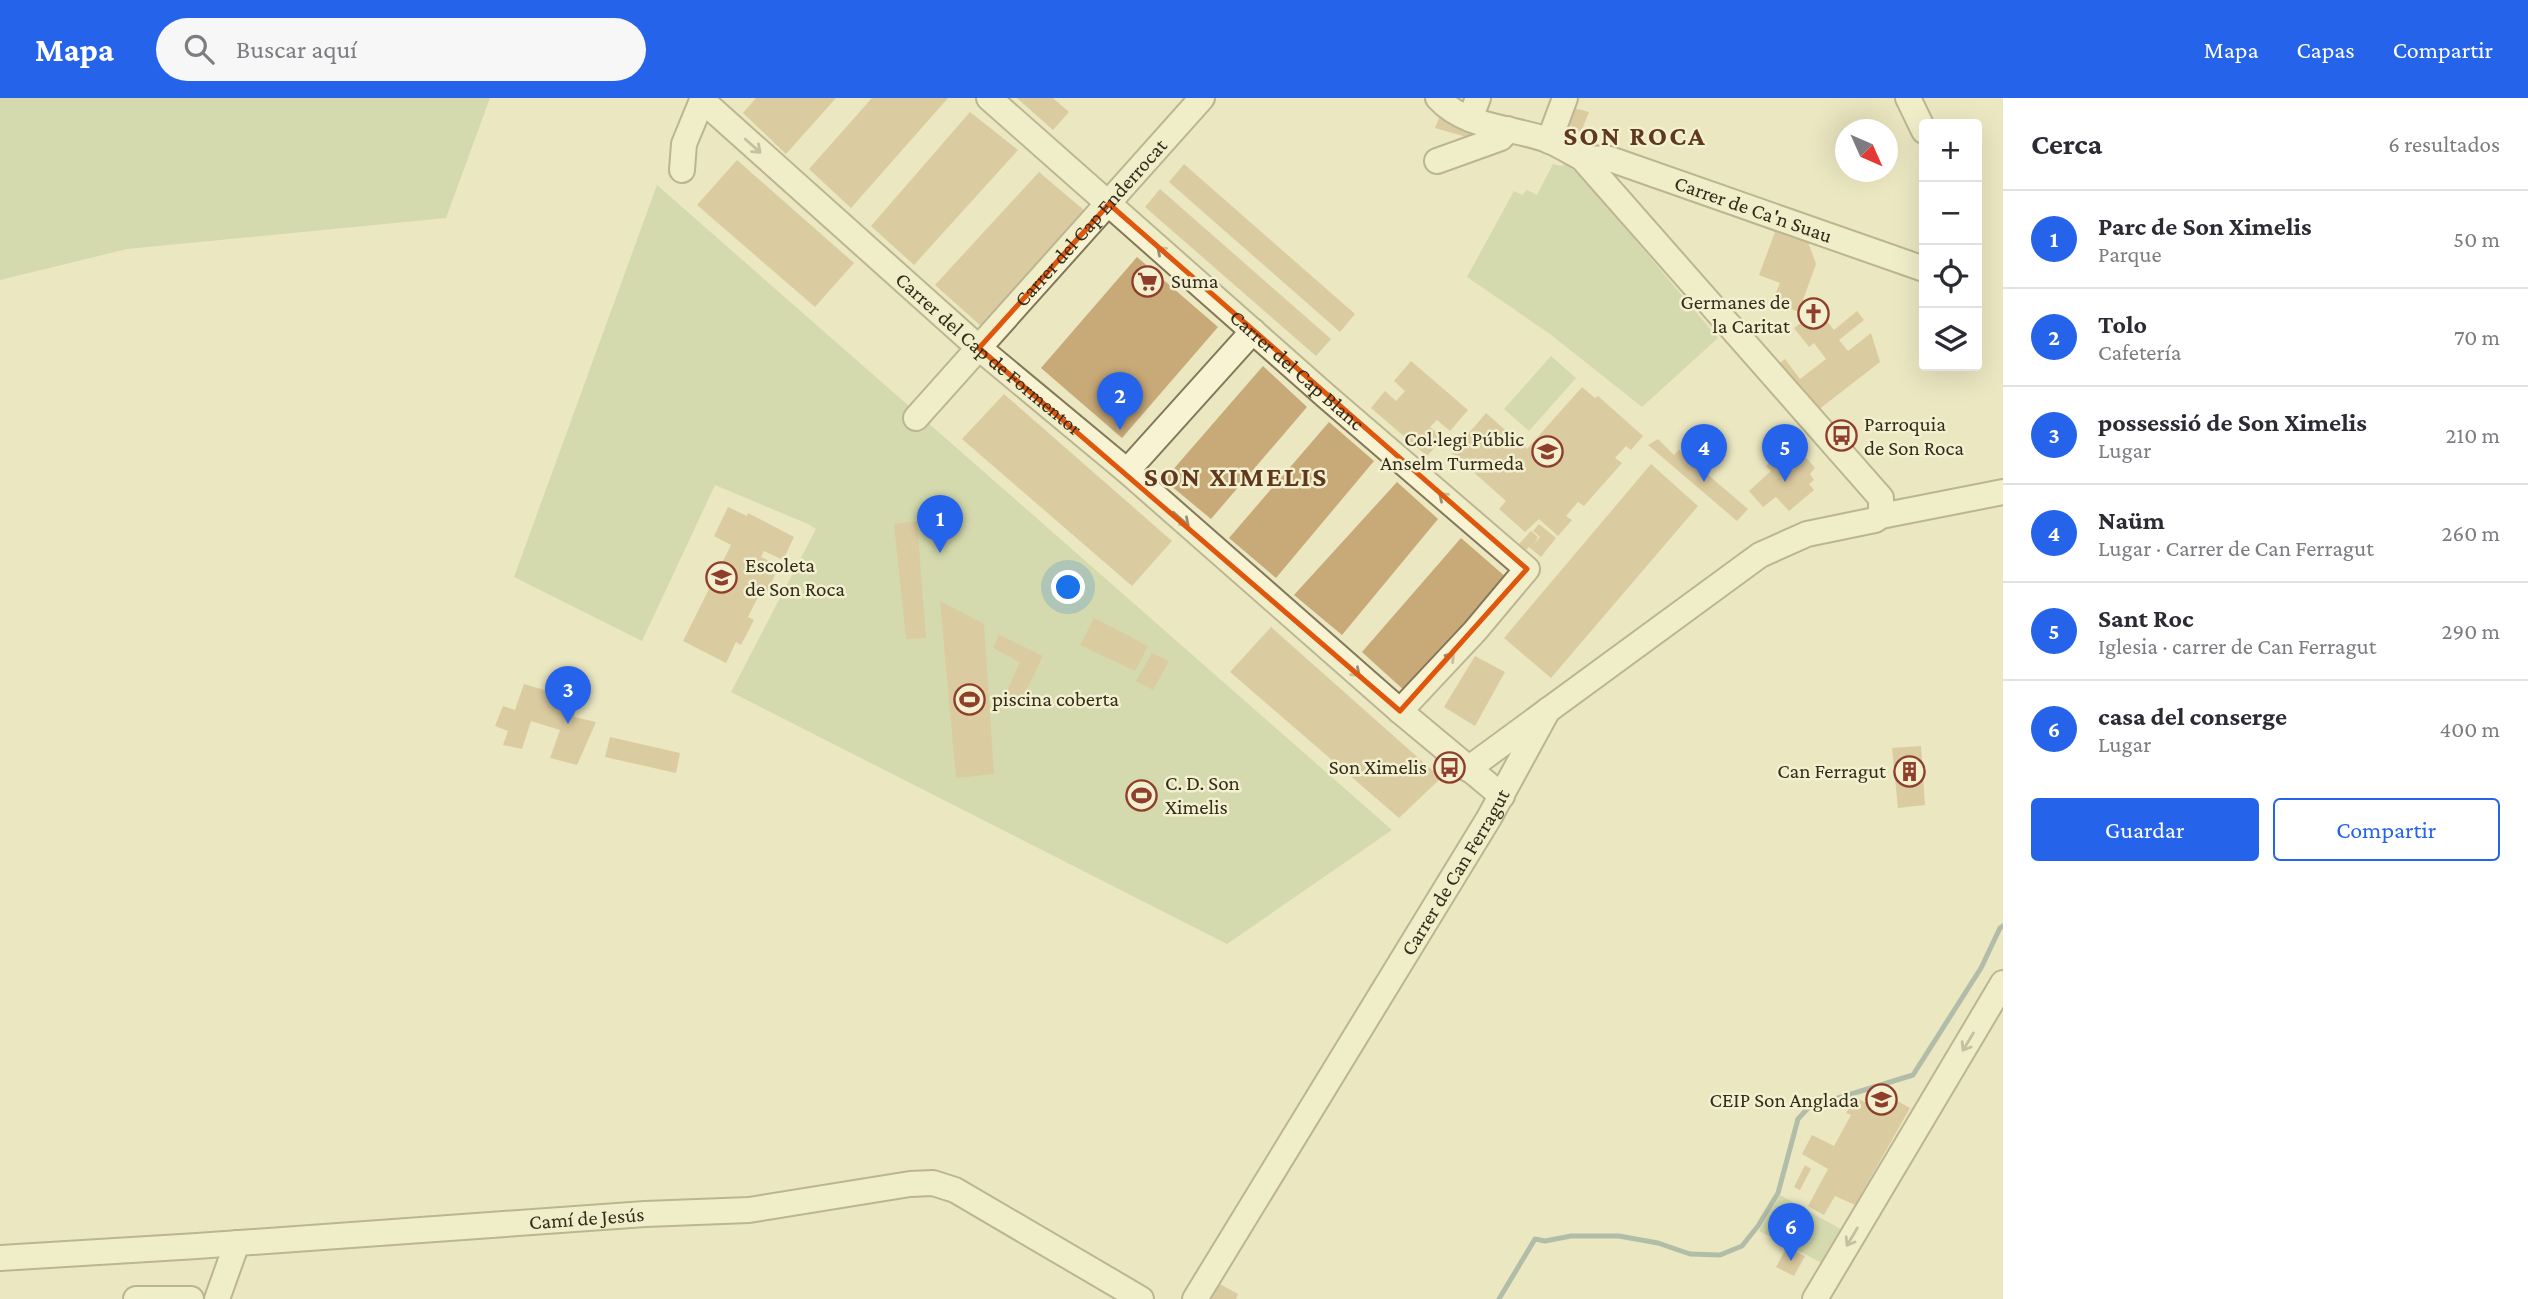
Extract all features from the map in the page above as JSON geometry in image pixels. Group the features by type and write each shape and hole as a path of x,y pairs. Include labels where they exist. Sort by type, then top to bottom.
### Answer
{"street":[{"name":"Carrer del Cap Blanc","path":"989,98 1527,569 1475,631 1400,711"},
{"name":"Carrer del Cap Enderrocat","path":"979,348 1202,98"},
{"path":"1438,98 1446,107 1474,109 1508,130 1549,141 1582,158 1881,498 1881,516 2003,492"},
{"path":"1549,141 1565,98"},
{"path":"1908,98 1919,121"},
{"path":"682,170 684,144 702,99"},
{"name":"Carrer del Cap de Formentor","path":"702,99 979,348 1127,471 1468,769"},
{"path":"1437,161 1501,138 1508,130"},
{"name":"Carrer de Ca'n Suau","path":"1582,158 1610,159 1919,266"},
{"path":"1127,471 1253,331"},
{"path":"916,418 979,348"},
{"name":"Carrer de Can Ferragut","path":"1468,769 1760,555 1807,534 1875,520 1881,516"},
{"name":"Carrer de Can Ferragut","path":"1195,1299 1502,796 1548,710"},
{"path":"1468,769 1502,796"},
{"path":"1815,1299 2003,983"},
{"name":"Camí de Jesús","path":"0,1258 645,1214 750,1210 910,1184 933,1183 955,1190 1141,1299"},
{"path":"217,1299 237,1243"},
{"path":"136,1299 191,1299"}],"highlighted area":[{"path":"1109,204 1527,569 1400,711 979,348"}],"green space":[{"path":"0,98 490,98 446,218 127,249 0,280"},
{"path":"1553,164 1566,164 1583,178 1718,338 1642,407 1550,334 1467,277 1514,191 1522,195 1527,190 1537,195"},
{"path":"657,185 1392,830 1227,944 731,692 816,529 808,524 715,485 642,641 514,577"},
{"path":"1551,356 1576,378 1529,431 1504,409"},
{"path":"1780,1195 1846,1232 1826,1265 1759,1231"}],"building":[{"path":"756,98 836,98 786,154 743,113"},
{"path":"872,98 948,98 851,208 809,169"},
{"path":"1017,98 1053,98 1069,112 1053,130"},
{"path":"1570,107 1589,112 1581,132 1564,124"},
{"path":"970,112 1018,150 914,265 871,226"},
{"path":"1441,113 1493,131 1488,143 1435,128"},
{"path":"737,160 854,263 815,307 697,205"},
{"path":"1184,164 1355,314 1340,332 1169,182"},
{"path":"1039,172 1085,211 982,327 935,285"},
{"path":"1160,189 1331,339 1316,356 1145,207"},
{"name":"Germanes de la Caritat","path":"1746,212 1794,230 1792,236 1808,242 1816,264 1803,300 1814,305 1834,330 1857,311 1864,320 1839,340 1848,351 1871,333 1880,362 1813,414 1776,366 1785,359 1800,379 1826,359 1814,343 1809,347 1794,328 1810,316 1772,302 1780,283 1759,275 1775,232 1742,220"},
{"path":"1137,257 1218,327 1122,438 1041,368"},
{"path":"1411,361 1468,410 1450,431 1437,420 1430,427 1443,438 1427,456 1371,408 1385,391 1396,401 1405,391 1394,381"},
{"path":"1263,366 1307,407 1211,519 1164,480"},
{"path":"1582,387 1595,398 1598,396 1643,436 1631,450 1626,446 1615,458 1622,463 1584,506 1578,502 1566,516 1572,520 1558,536 1539,519 1525,532 1499,509 1506,501 1452,453 1486,413 1527,449"},
{"path":"1004,394 1172,541 1132,586 962,439"},
{"path":"1329,422 1374,461 1276,578 1229,538"},
{"path":"1658,439 1674,455 1679,450 1748,509 1737,521 1648,445"},
{"path":"1781,452 1787,458 1794,455 1797,459 1803,454 1815,468 1810,474 1814,480 1809,484 1814,490 1789,511 1776,497 1763,507 1749,491 1771,471 1766,466"},
{"path":"1651,464 1698,506 1551,678 1504,638"},
{"path":"1397,482 1438,519 1342,635 1294,595"},
{"path":"728,507 747,516 748,513 794,537 783,560 764,551 761,557 784,568 781,573 758,562 756,566 775,575 764,598 759,595 748,617 754,620 741,645 736,642 726,663 683,641 731,545 714,536"},
{"path":"917,521 926,638 906,639 894,524"},
{"path":"1539,524 1556,538 1541,557 1529,547 1526,550 1519,544 1531,531 1538,537 1534,544 1540,537 1533,531"},
{"path":"1461,538 1507,578 1406,692 1362,652"},
{"name":"piscina coberta","path":"940,601 984,624 994,774 956,778"},
{"path":"1094,618 1148,646 1135,671 1080,645"},
{"path":"1271,627 1441,778 1399,818 1230,672"},
{"path":"999,635 1043,656 1021,701 1006,693 1020,662 993,648"},
{"path":"1152,653 1169,661 1153,690 1136,681"},
{"path":"1475,656 1505,672 1475,726 1444,707"},
{"path":"524,684 578,700 574,717 596,722 577,765 550,758 560,730 531,721 522,749 503,745 508,731 495,726 503,706 515,710"},
{"path":"610,737 680,753 676,773 605,757"},
{"name":"Can Ferragut","path":"1921,746 1925,805 1898,808 1892,748"},
{"name":"CEIP Son Anglada","path":"1872,1093 1882,1098 1880,1101 1885,1104 1890,1097 1910,1108 1855,1205 1835,1196 1824,1215 1808,1206 1828,1169 1802,1154 1812,1135 1834,1146 1851,1115 1846,1113 1856,1097 1866,1103"},
{"path":"1805,1165 1811,1169 1800,1190 1794,1187"},
{"path":"1787,1247 1805,1256 1794,1276 1776,1267"},
{"path":"1218,1283 1238,1294 1236,1299 1208,1299"}],"waterway":[{"path":"1499,1299 1535,1239 1545,1241 1571,1236 1619,1236 1658,1243 1690,1254 1720,1255 1742,1246 1778,1193 1798,1119 1809,1107 1913,1075 1981,968 2003,926"}],"place":[{"name":"Suma","path":"1148,281"},
{"name":"Germanes de la Caritat","path":"1813,314"},
{"name":"Tolo","path":"1120,430"},
{"name":"Parroquia de Son Roca","path":"1841,436"},
{"name":"Col·legi Públic Anselm Turmeda","path":"1547,451"},
{"name":"Naüm","path":"1704,482"},
{"name":"Sant Roc","path":"1785,482"},
{"name":"Parc de Son Ximelis","path":"940,553"},
{"name":"Escoleta de Son Roca","path":"722,577"},
{"name":"piscina coberta","path":"969,699"},
{"name":"possessió de Son Ximelis","path":"568,724"},
{"name":"Son Ximelis","path":"1450,767"},
{"name":"Can Ferragut","path":"1909,771"},
{"name":"C. D. Son Ximelis","path":"1142,795"},
{"name":"CEIP Son Anglada","path":"1882,1100"},
{"name":"casa del conserge","path":"1791,1261"}],"district":[{"name":"SON ROCA","path":"1635,135"},
{"name":"SON XIMELIS","path":"1236,476"}]}
